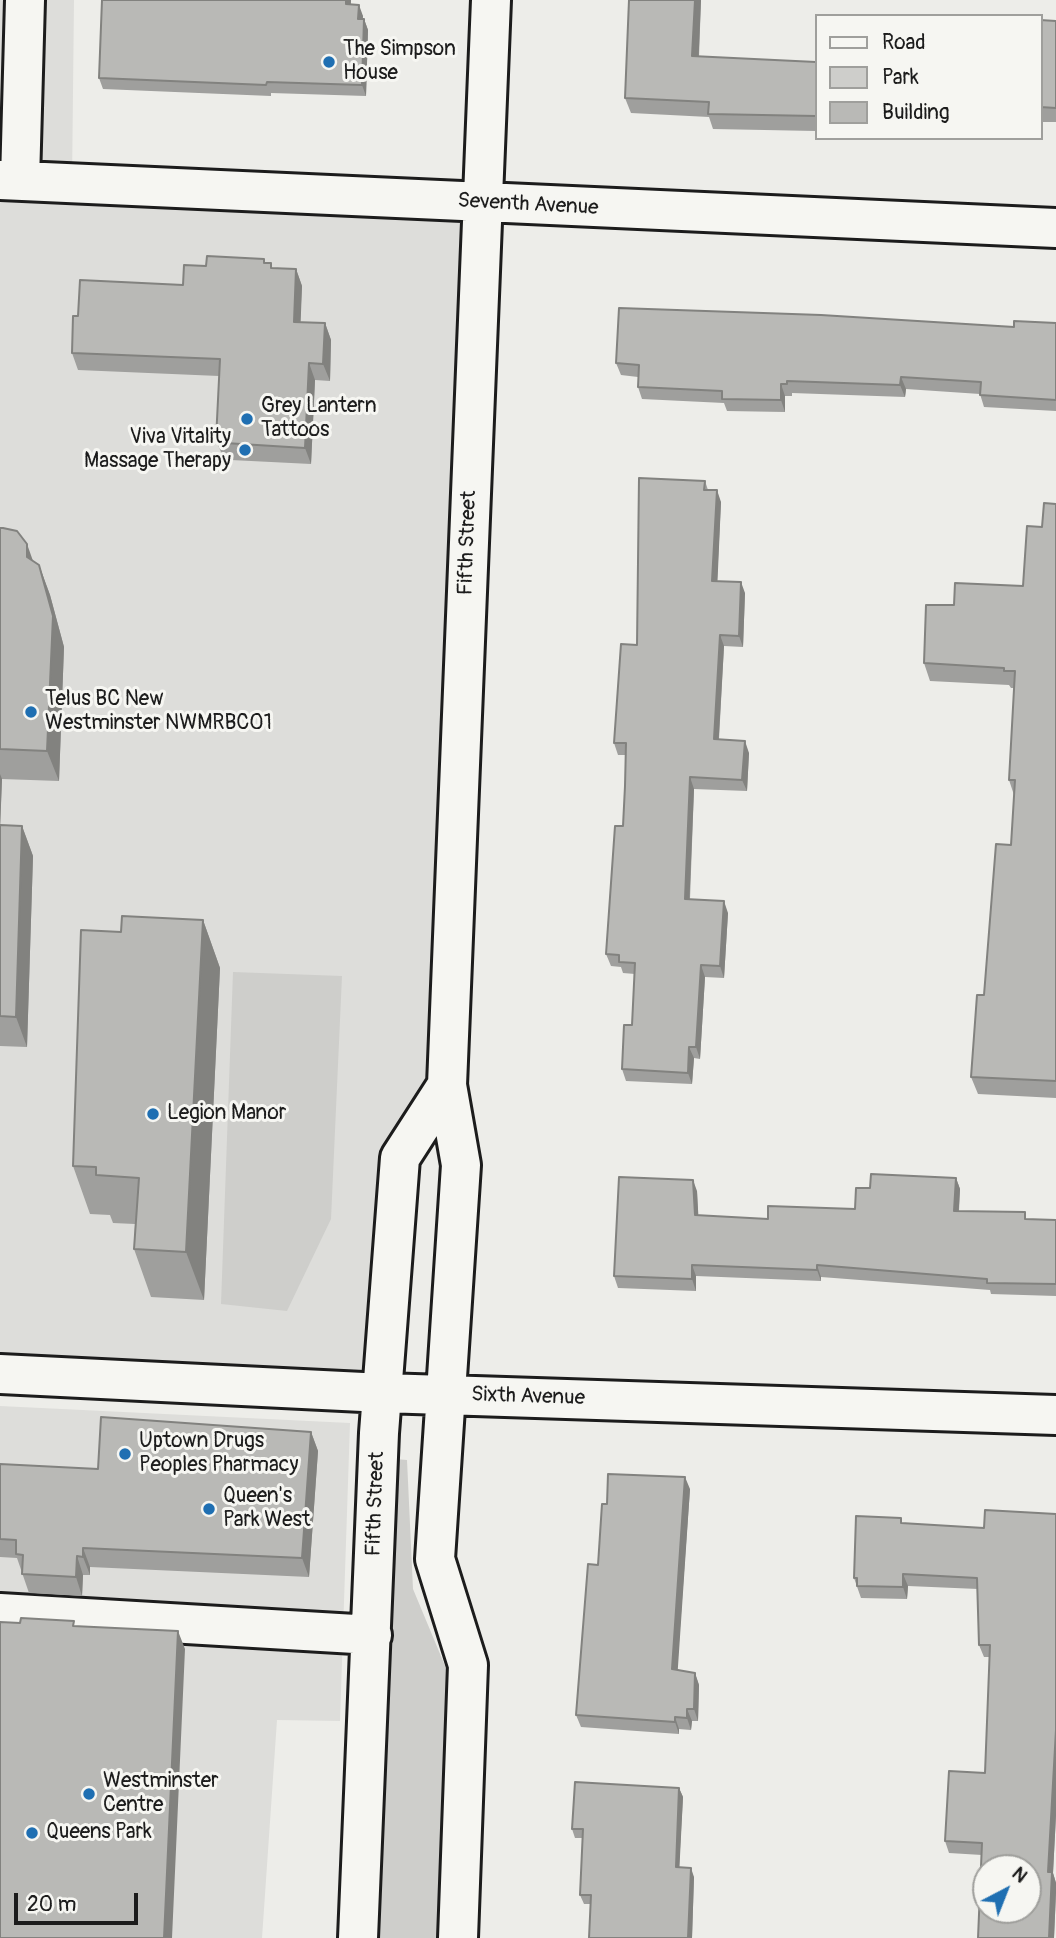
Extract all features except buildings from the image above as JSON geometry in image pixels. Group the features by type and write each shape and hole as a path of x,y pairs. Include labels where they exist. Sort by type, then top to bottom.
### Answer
{"street":[{"path":"10,180 25,0"},
{"name":"Fifth Street","path":"458,1938 468,1665 435,1559 461,1165 447,1085 491,0"},
{"name":"Seventh Avenue","path":"10,180 482,204 1056,228"},
{"name":"Fifth Street","path":"358,1938 383,1393 400,1158 447,1085"},
{"name":"Sixth Avenue","path":"0,1374 383,1393 1056,1415"},
{"path":"0,1613 372,1635"}],"shaded area":[{"path":"0,0 74,0 72,183 482,204 447,1085 400,1158 383,1393 0,1374"},
{"path":"0,1406 350,1423 340,1721 277,1720 262,1938 0,1938"}],"green space":[{"path":"233,972 342,976 331,1219 287,1311 221,1304"},
{"path":"395,1459 407,1460 413,1589 448,1673 437,1938 375,1938"}],"place":[{"name":"The Simpson House","path":"329,62"},
{"name":"Grey Lantern Tattoos","path":"247,419"},
{"name":"Viva Vitality Massage Therapy","path":"245,450"},
{"name":"Telus BC New Westminster NWMRBC01","path":"31,712"},
{"name":"Legion Manor","path":"153,1114"},
{"name":"Uptown Drugs Peoples Pharmacy","path":"125,1454"},
{"name":"Queen's Park West","path":"209,1509"},
{"name":"Westminster Centre","path":"89,1794"},
{"name":"Queens Park","path":"32,1833"}]}
